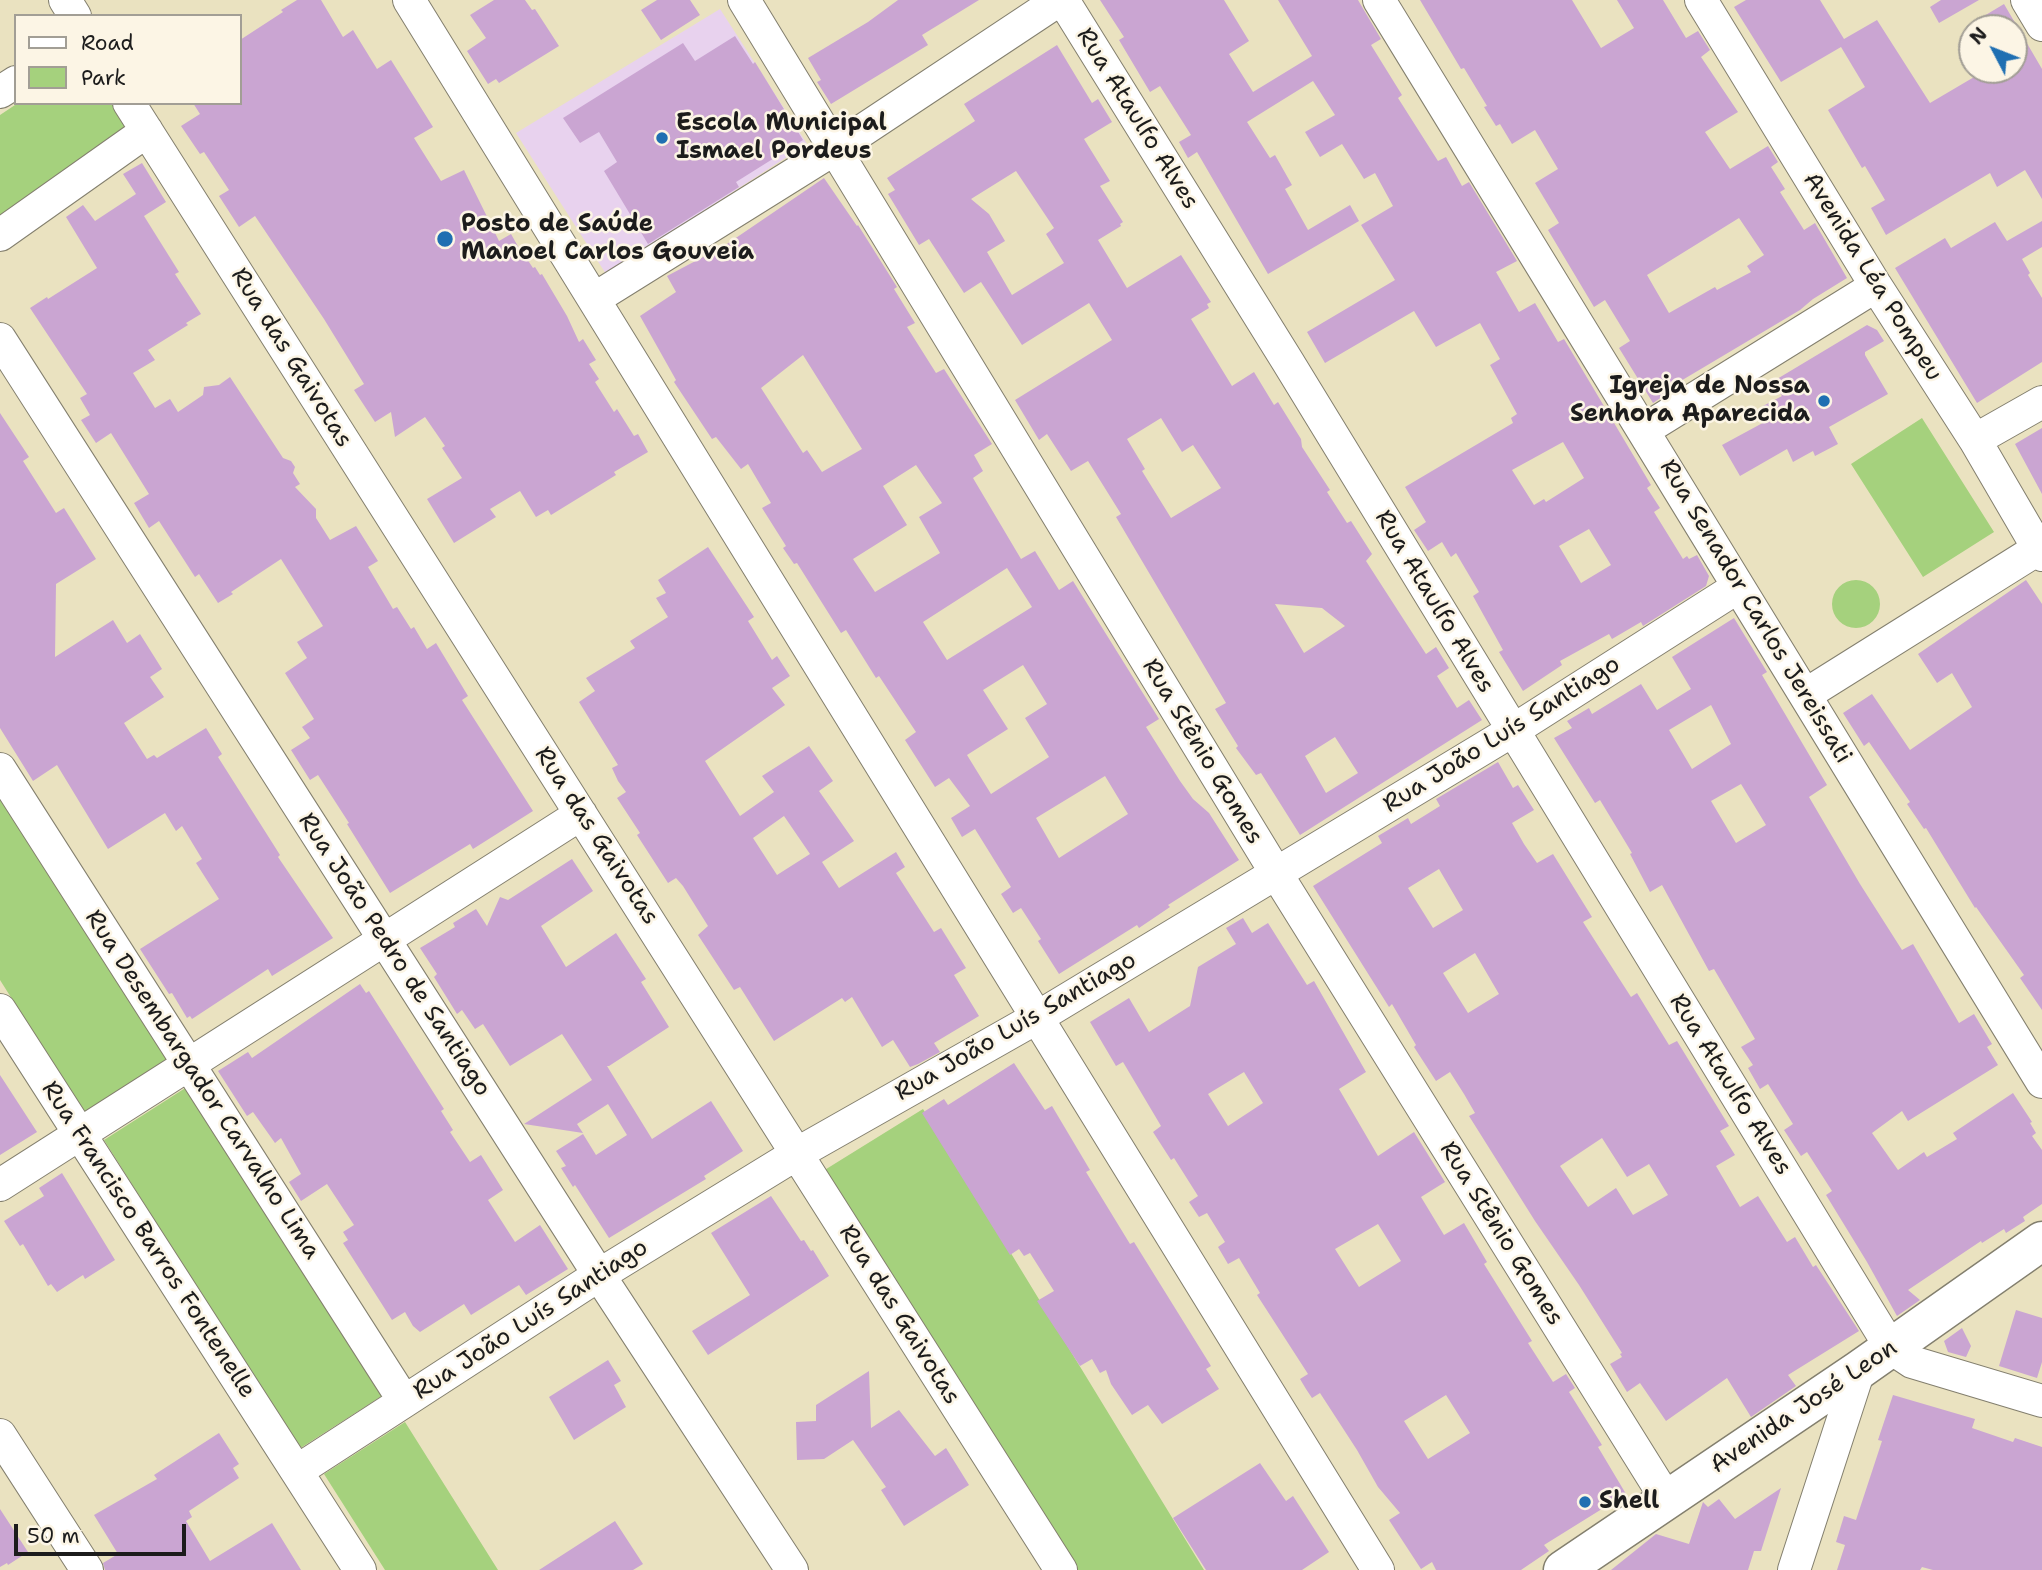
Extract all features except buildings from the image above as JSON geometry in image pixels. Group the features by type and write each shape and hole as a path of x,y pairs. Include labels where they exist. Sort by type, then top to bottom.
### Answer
{"main road":[{"name":"Avenida José Leon","path":"1563,1570 1891,1348 2042,1241"}],"street":[{"path":"409,0 1378,1570"},
{"name":"Rua Stênio Gomes","path":"744,0 1276,873 1667,1500"},
{"path":"594,299 836,148 1061,0"},
{"name":"Rua Ataulfo Alves","path":"1061,0 1295,373 1891,1348"},
{"name":"Rua Senador Carlos Jereissati","path":"1380,0 2042,1082"},
{"name":"Avenida Léa Pompeu","path":"1701,0 1876,286 1975,440 2040,552"},
{"path":"2027,0 2042,25"},
{"name":"Rua das Gaivotas","path":"130,105 1061,1570"},
{"path":"0,234 147,131"},
{"path":"1644,430 1876,286"},
{"name":"Rua João Pedro de Santiago","path":"0,339 599,1275 792,1570"},
{"path":"1975,440 2042,402"},
{"path":"1805,695 2040,552"},
{"name":"Rua João Luís Santiago","path":"297,1471 599,1275 798,1153 1038,1017 1512,731 1738,587"},
{"name":"Rua Desembargador Carvalho Lima","path":"0,769 404,1401"},
{"path":"0,1185 581,814"},
{"name":"Rua Francisco Barros Fontenelle","path":"0,1010 360,1570"},
{"path":"1891,1348 1912,1362 2042,1401"},
{"path":"1794,1570 1858,1370"},
{"path":"0,1436 87,1570"}],"shaded area":[{"name":"Escola Municipal Ismael Pordeus","path":"720,9 807,144 606,274 516,133"}],"green space":[{"path":"15,105 115,105 131,131 0,219 0,115"},
{"path":"1922,418 1994,532 1923,577 1851,464"},
{"path":"1856,580 1873,587 1880,604 1873,621 1856,628 1839,621 1832,604 1839,587"},
{"path":"0,788 172,1061 86,1116 0,980"},
{"path":"190,1085 385,1394 299,1449 104,1140"},
{"path":"923,1109 1204,1570 1070,1570 823,1171"},
{"path":"405,1422 498,1570 385,1570 324,1474"}],"place":[{"name":"Escola Municipal Ismael Pordeus","path":"662,138"},
{"name":"Posto de Saúde Manoel Carlos Gouveia","path":"445,239"},
{"name":"Igreja de Nossa Senhora Aparecida","path":"1824,401"},
{"name":"Shell","path":"1585,1502"}]}
